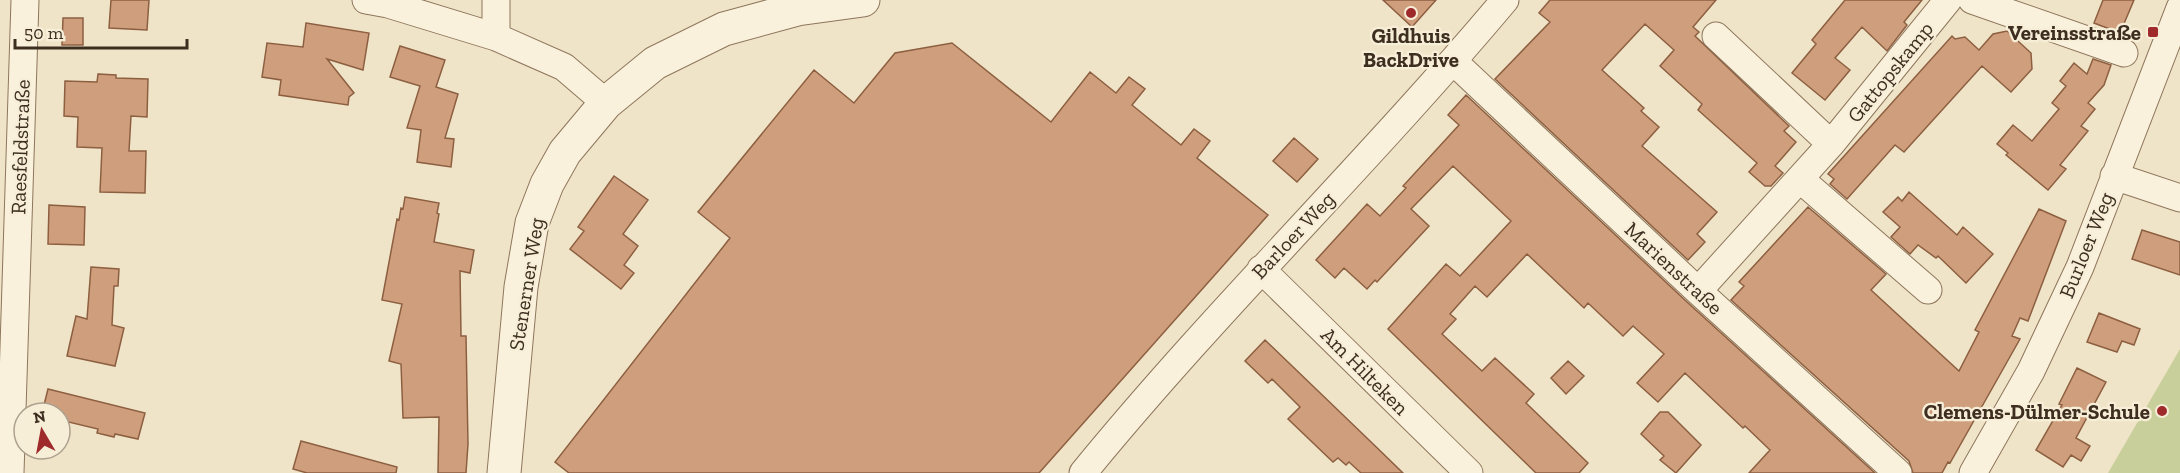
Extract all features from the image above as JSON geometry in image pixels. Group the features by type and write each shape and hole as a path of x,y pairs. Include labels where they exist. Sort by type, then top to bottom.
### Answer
{"street":[{"name":"Raesfeldstraße","path":"10,473 25,0"},
{"path":"366,0 388,4 496,37 564,67 606,103"},
{"path":"496,0 496,37"},
{"name":"Stenerner Weg","path":"504,473 521,287 532,223 547,184 565,152 606,103 655,63 724,29 797,9 863,0"},
{"name":"Barloer Weg","path":"1095,469 1178,361 1453,61 1505,0"},
{"name":"Gattopskamp","path":"1698,291 1832,144 1948,0"},
{"path":"1972,0 2124,53"},
{"name":"Burloer Weg","path":"1973,473 2031,371 2080,267 2180,8"},
{"name":"Gattopskamp","path":"1716,36 1832,144"},
{"name":"Marienstraße","path":"1453,61 1698,291 1898,473"},
{"path":"2114,176 2180,198"},
{"path":"1800,179 1928,290"},
{"name":"Am Hilteken","path":"1261,269 1468,473"}],"green space":[{"name":"Clemens-Dülmer-Schule","path":"2180,349 2180,473 2108,473"}],"building":[{"path":"111,0 149,0 147,30 109,28"},
{"name":"Gildhuis BackDrive","path":"1383,0 1436,0 1412,27"},
{"path":"1550,0 1716,0 1693,27 1699,32 1695,36 1789,126 1784,131 1796,142 1775,166 1783,173 1771,186 1765,186 1749,172 1757,163 1698,110 1702,104 1660,66 1674,50 1645,24 1602,70 1644,108 1641,111 1659,127 1642,146 1717,212 1697,234 1705,242 1688,260 1495,79 1550,22 1539,13"},
{"path":"1845,0 1922,0 1904,22 1907,25 1887,51 1862,27 1835,58 1850,70 1825,100 1792,73 1816,44 1812,40"},
{"path":"2103,0 2134,0 2120,33 2094,23"},
{"path":"63,18 83,18 83,45 62,45"},
{"path":"306,23 369,33 363,70 327,59 354,93 349,97 348,105 279,95 281,80 262,77 267,43 303,47"},
{"path":"2007,31 2031,53 2032,69 2011,92 1982,66 1904,152 1895,145 1847,199 1830,184 1834,179 1828,174 1952,36 1955,39 1965,37 1979,50 1993,34"},
{"path":"952,43 1051,122 1090,72 1116,93 1129,77 1145,89 1132,105 1181,145 1194,129 1210,141 1197,158 1268,215 1039,473 569,473 555,462 730,238 698,212 814,70 854,103 895,53"},
{"path":"400,46 445,60 436,87 458,94 445,138 454,139 451,167 417,162 421,130 407,128 420,86 390,77"},
{"path":"2093,59 2111,65 2104,85 2088,103 2095,109 2081,126 2088,131 2060,165 2066,169 2048,190 2006,155 2008,153 1997,144 2013,125 2032,141 2059,109 2052,103 2066,86 2060,81 2074,63 2087,74"},
{"path":"98,74 116,75 116,78 148,79 147,117 131,116 129,151 146,151 145,193 100,192 102,148 77,147 78,117 64,116 65,81 97,82"},
{"path":"1466,95 1687,302 1875,473 1749,473 1770,450 1745,426 1743,428 1685,373 1658,402 1637,383 1664,354 1633,326 1623,336 1588,303 1584,308 1527,254 1487,297 1475,286 1450,314 1456,319 1442,334 1482,371 1495,358 1534,394 1526,403 1588,463 1579,473 1536,473 1388,329 1446,264 1460,276 1511,221 1453,166 1411,209 1429,226 1377,282 1375,280 1367,289 1344,268 1335,278 1316,260 1367,204 1380,216 1406,188 1403,186 1459,125 1448,115"},
{"path":"1294,138 1318,159 1297,182 1273,161"},
{"path":"614,176 648,200 623,234 638,246 624,265 634,273 621,289 570,249 584,231 578,227"},
{"path":"1909,192 1957,235 1963,227 1993,254 1966,283 1938,256 1936,258 1918,245 1910,254 1891,237 1900,227 1883,212 1898,197 1902,201"},
{"path":"405,197 439,203 434,242 474,250 470,273 460,271 461,336 466,336 468,444 466,473 438,473 439,417 403,418 401,364 389,361 402,304 382,300 397,219 399,220"},
{"path":"49,205 85,207 84,245 48,244"},
{"path":"1808,207 1886,274 1871,290 1959,371 1979,332 1975,330 2039,209 2066,221 2028,321 2020,318 2012,336 2020,339 1950,463 1948,462 1942,473 1913,473 1909,461 1731,300 1744,286 1739,282"},
{"path":"2142,230 2180,242 2180,275 2132,259"},
{"path":"91,267 119,269 118,286 114,286 112,325 124,328 115,366 67,356 76,316 87,319"},
{"path":"2099,313 2140,329 2134,345 2122,341 2117,352 2087,342"},
{"path":"1265,340 1403,473 1361,473 1349,462 1346,465 1338,458 1333,462 1288,419 1300,407 1272,379 1268,383 1245,361"},
{"path":"1568,361 1584,376 1566,394 1551,378"},
{"path":"2077,368 2106,382 2076,438 2090,446 2081,461 2071,455 2063,467 2036,450 2062,405 2059,404"},
{"path":"48,389 145,413 138,439 115,434 114,437 97,433 98,429 72,423 72,401 45,401"},
{"path":"1660,412 1668,412 1701,445 1676,473 1660,460 1664,456 1641,434"},
{"path":"301,441 397,467 396,473 307,473 293,469"}],"place":[{"name":"Gildhuis BackDrive","path":"1411,13"},
{"name":"Vereinsstraße","path":"2153,32"},
{"name":"Clemens-Dülmer-Schule","path":"2162,411"}]}
